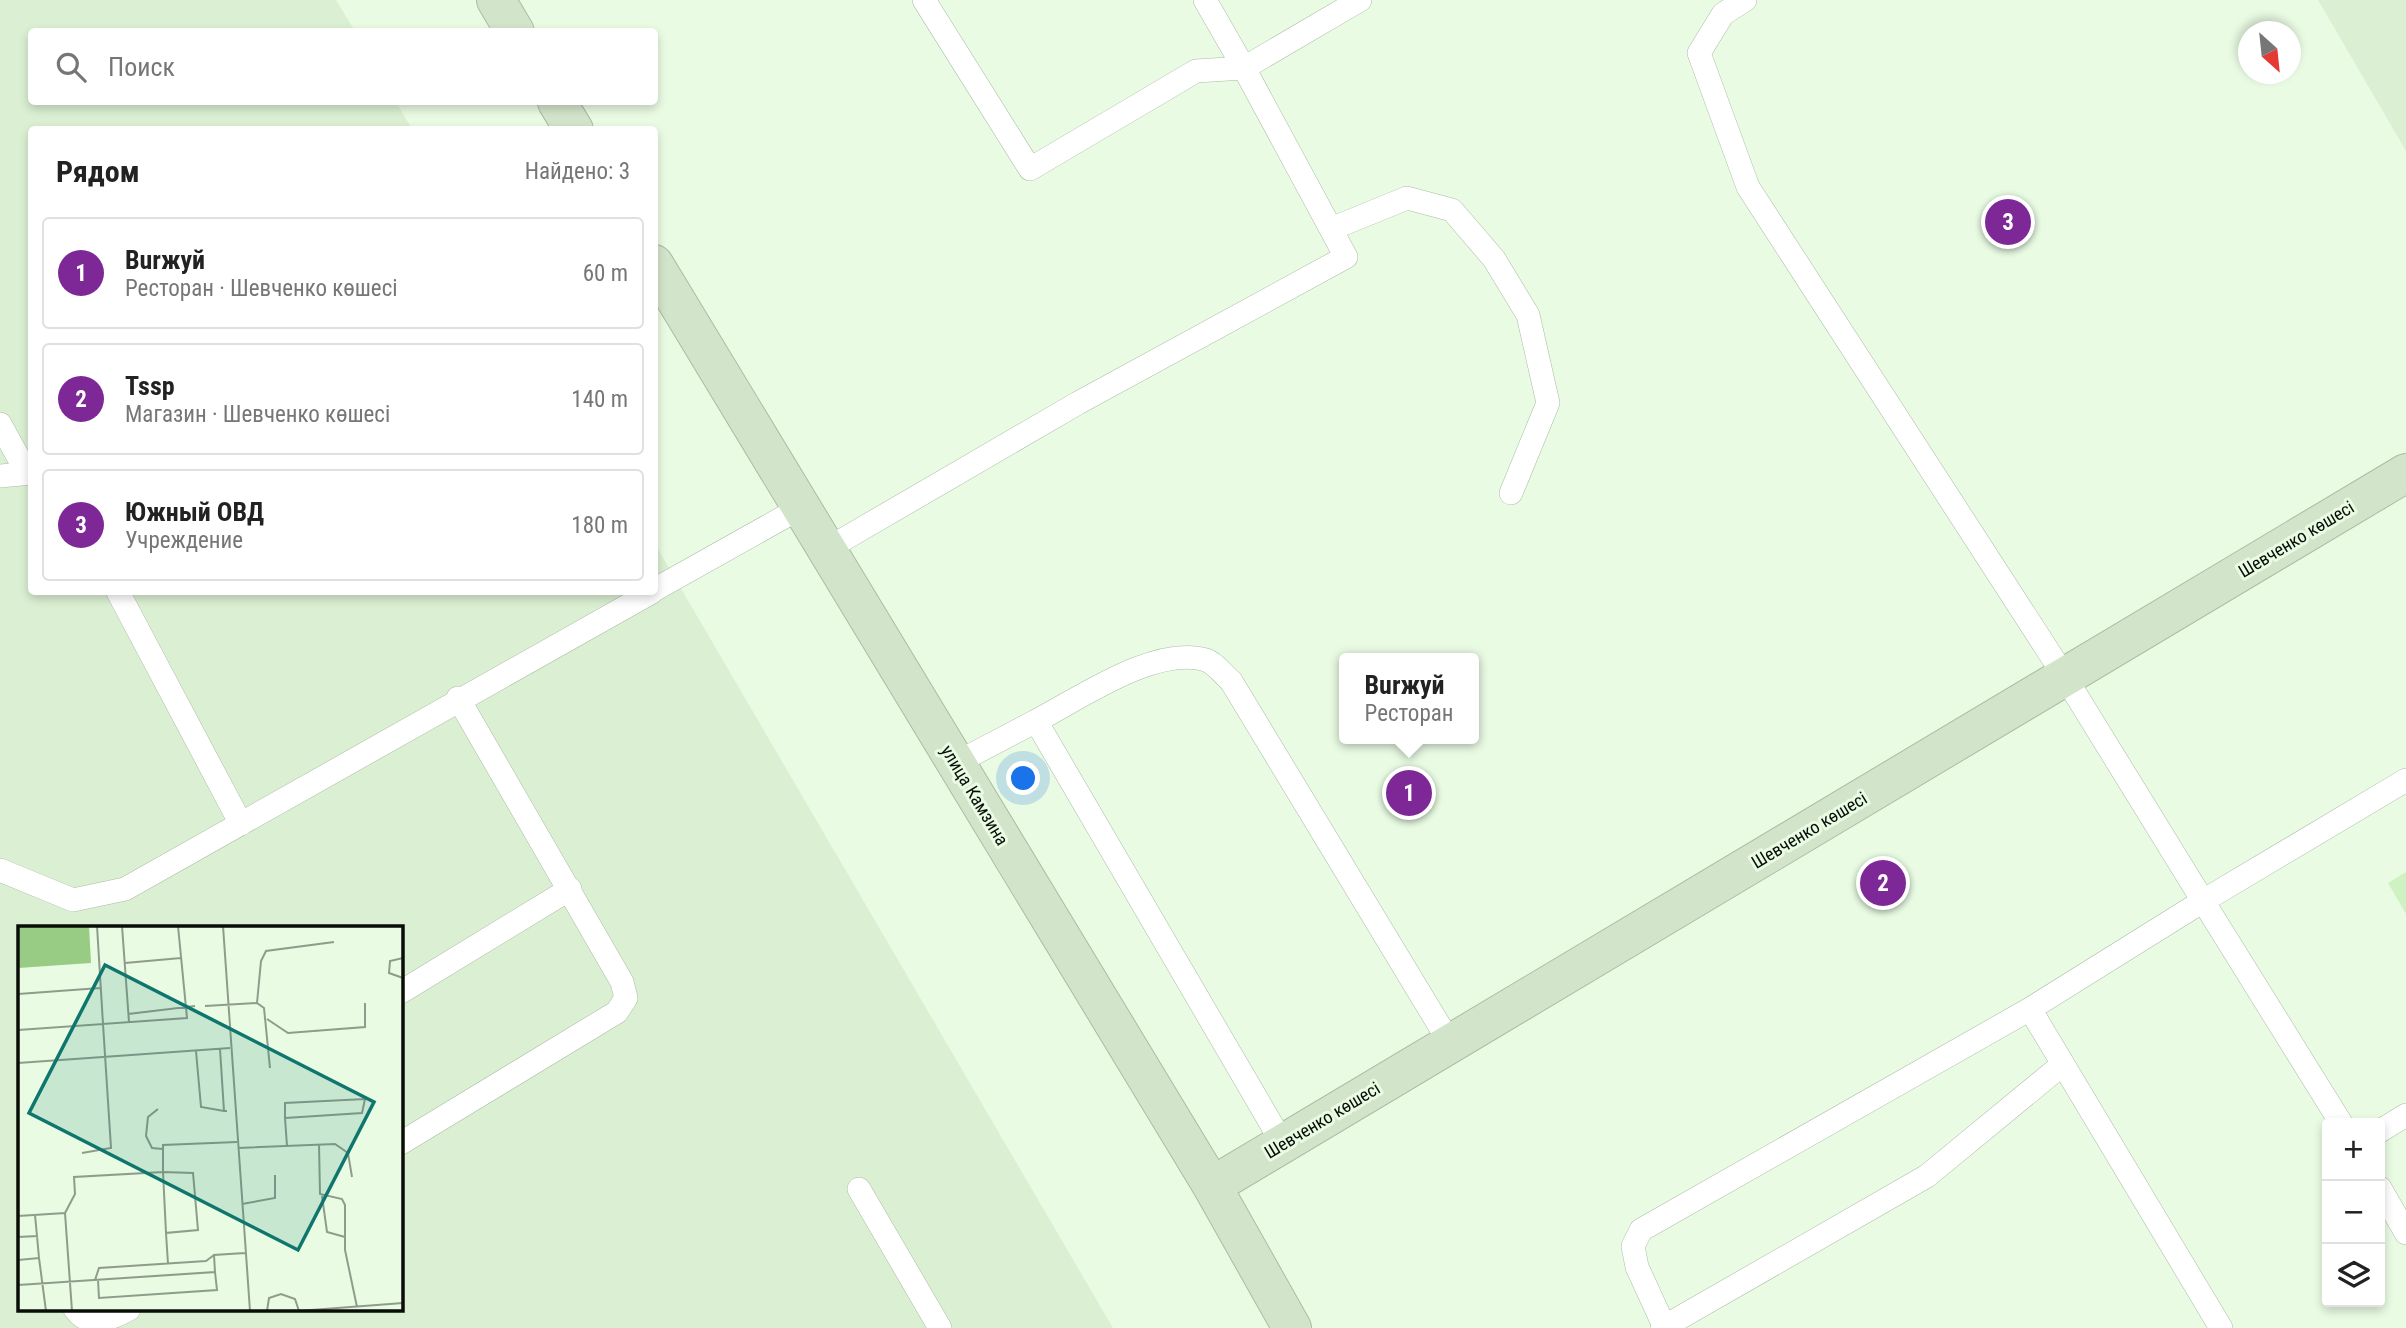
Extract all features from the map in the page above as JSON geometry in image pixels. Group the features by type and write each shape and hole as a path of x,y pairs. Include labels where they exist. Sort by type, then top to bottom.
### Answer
{"street":[{"path":"496,0 512,28"},
{"name":"улица Камзина","path":"658,271 1212,1186 1292,1328"},
{"name":"Шевченко көшесі","path":"1212,1186 2406,473"}],"lane":[{"path":"924,0 1030,169 1196,71 1244,68 1360,0"},
{"path":"827,549 1078,403 1346,257 1205,0"},
{"path":"1745,0 1723,14 1699,53 1748,187 2065,677 2338,1118"},
{"path":"1331,229 1407,198 1452,210 1494,260 1528,315 1548,403 1511,493"},
{"path":"0,424 28,470"},
{"path":"0,476 28,472"},
{"path":"658,588 802,507"},
{"path":"120,595 241,824"},
{"path":"0,870 73,900 125,889 458,698 646,595"},
{"path":"956,763 1153,660 1181,656 1209,661 1231,681 1450,1043"},
{"path":"402,1142 617,1012 626,998 622,982 570,889 458,698"},
{"path":"1036,721 1283,1144"},
{"path":"2063,1064 1927,1176 1663,1328 1637,1267 1633,1246 1641,1230 2029,1009 2406,780"},
{"path":"402,991 570,889"},
{"path":"2029,1009 2221,1328"},
{"path":"2385,1128 2406,1115"},
{"path":"859,1189 940,1328"},
{"path":"2385,1197 2406,1233"},
{"path":"76,1310 79,1316 95,1323 110,1320 128,1310"}],"shaded area":[{"path":"0,0 336,0 353,28 28,28 28,105 398,105 410,126 28,126 28,595 658,595 658,549 1113,1328 0,1328"},
{"path":"2318,0 2406,0 2406,151"}],"green space":[{"path":"2406,872 2406,914 2388,883"}],"place":[{"name":"Южный ОВД","path":"2008,222"},
{"name":"Burжуй","path":"1409,793"},
{"name":"Tssp","path":"1883,883"}]}
